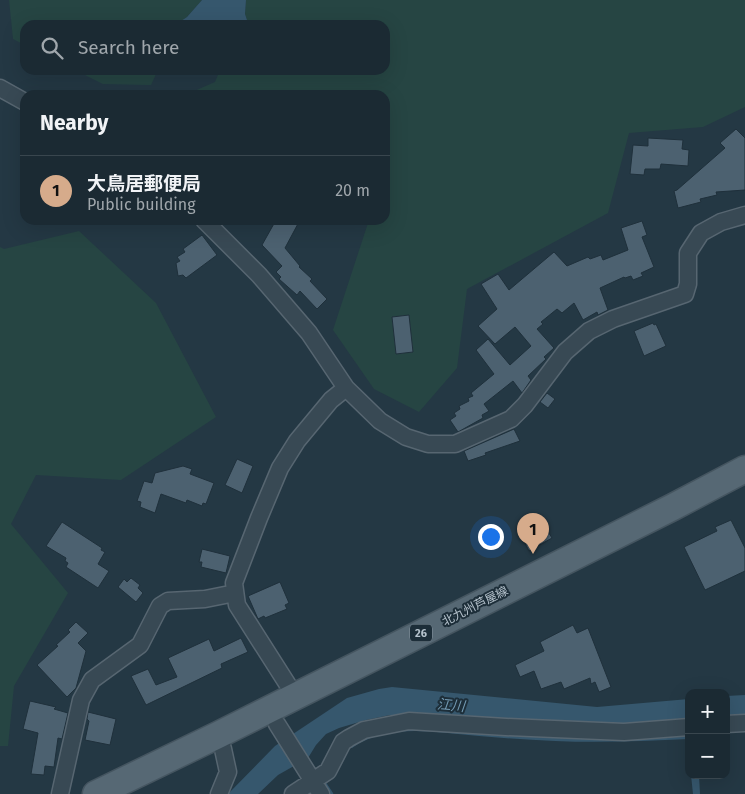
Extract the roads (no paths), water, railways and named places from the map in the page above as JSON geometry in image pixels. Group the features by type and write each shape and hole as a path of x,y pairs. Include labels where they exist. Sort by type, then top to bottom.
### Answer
{"main road":[{"name":"北九州芦屋線","path":"133,794 295,696 673,507 745,468"},
{"name":"北九州芦屋線","path":"96,794 220,742 282,731 679,519 745,488"}],"street":[{"path":"0,88 20,99"},
{"path":"209,225 259,275 309,333 346,388 380,421 406,436 428,444 455,444 511,419 525,405 565,352 589,331 613,319 685,294 688,284 688,253 701,233 721,222 745,215"},
{"path":"295,696 237,605 234,583 280,468 297,441 331,400 346,388"},
{"path":"60,794 80,700 92,680 140,645 160,606 168,601 205,599 235,593"},
{"path":"293,794 328,771 344,742 349,738 364,730 409,721 624,732 685,727"},
{"path":"730,724 745,723"},
{"path":"282,731 321,794"},
{"path":"218,794 228,772 220,742"}],"water":[{"path":"202,0 246,0 245,14 247,20 182,20"},
{"name":"江川","path":"392,687 597,707 685,699 685,726 611,727 390,715 339,728 326,734 308,758 278,775 258,794 228,794 275,746 347,698"},
{"path":"745,695 745,717 730,718 730,696"},
{"path":"430,728 556,738 652,738 685,735 685,739 572,742 414,731 382,735 366,740 352,748 350,746 368,736 399,729"},
{"path":"691,779 699,779 700,794 693,794"}],"waterway":[{"path":"323,782 331,794"}],"place":[{"name":"大鳥居郵便局","path":"533,554"}]}
